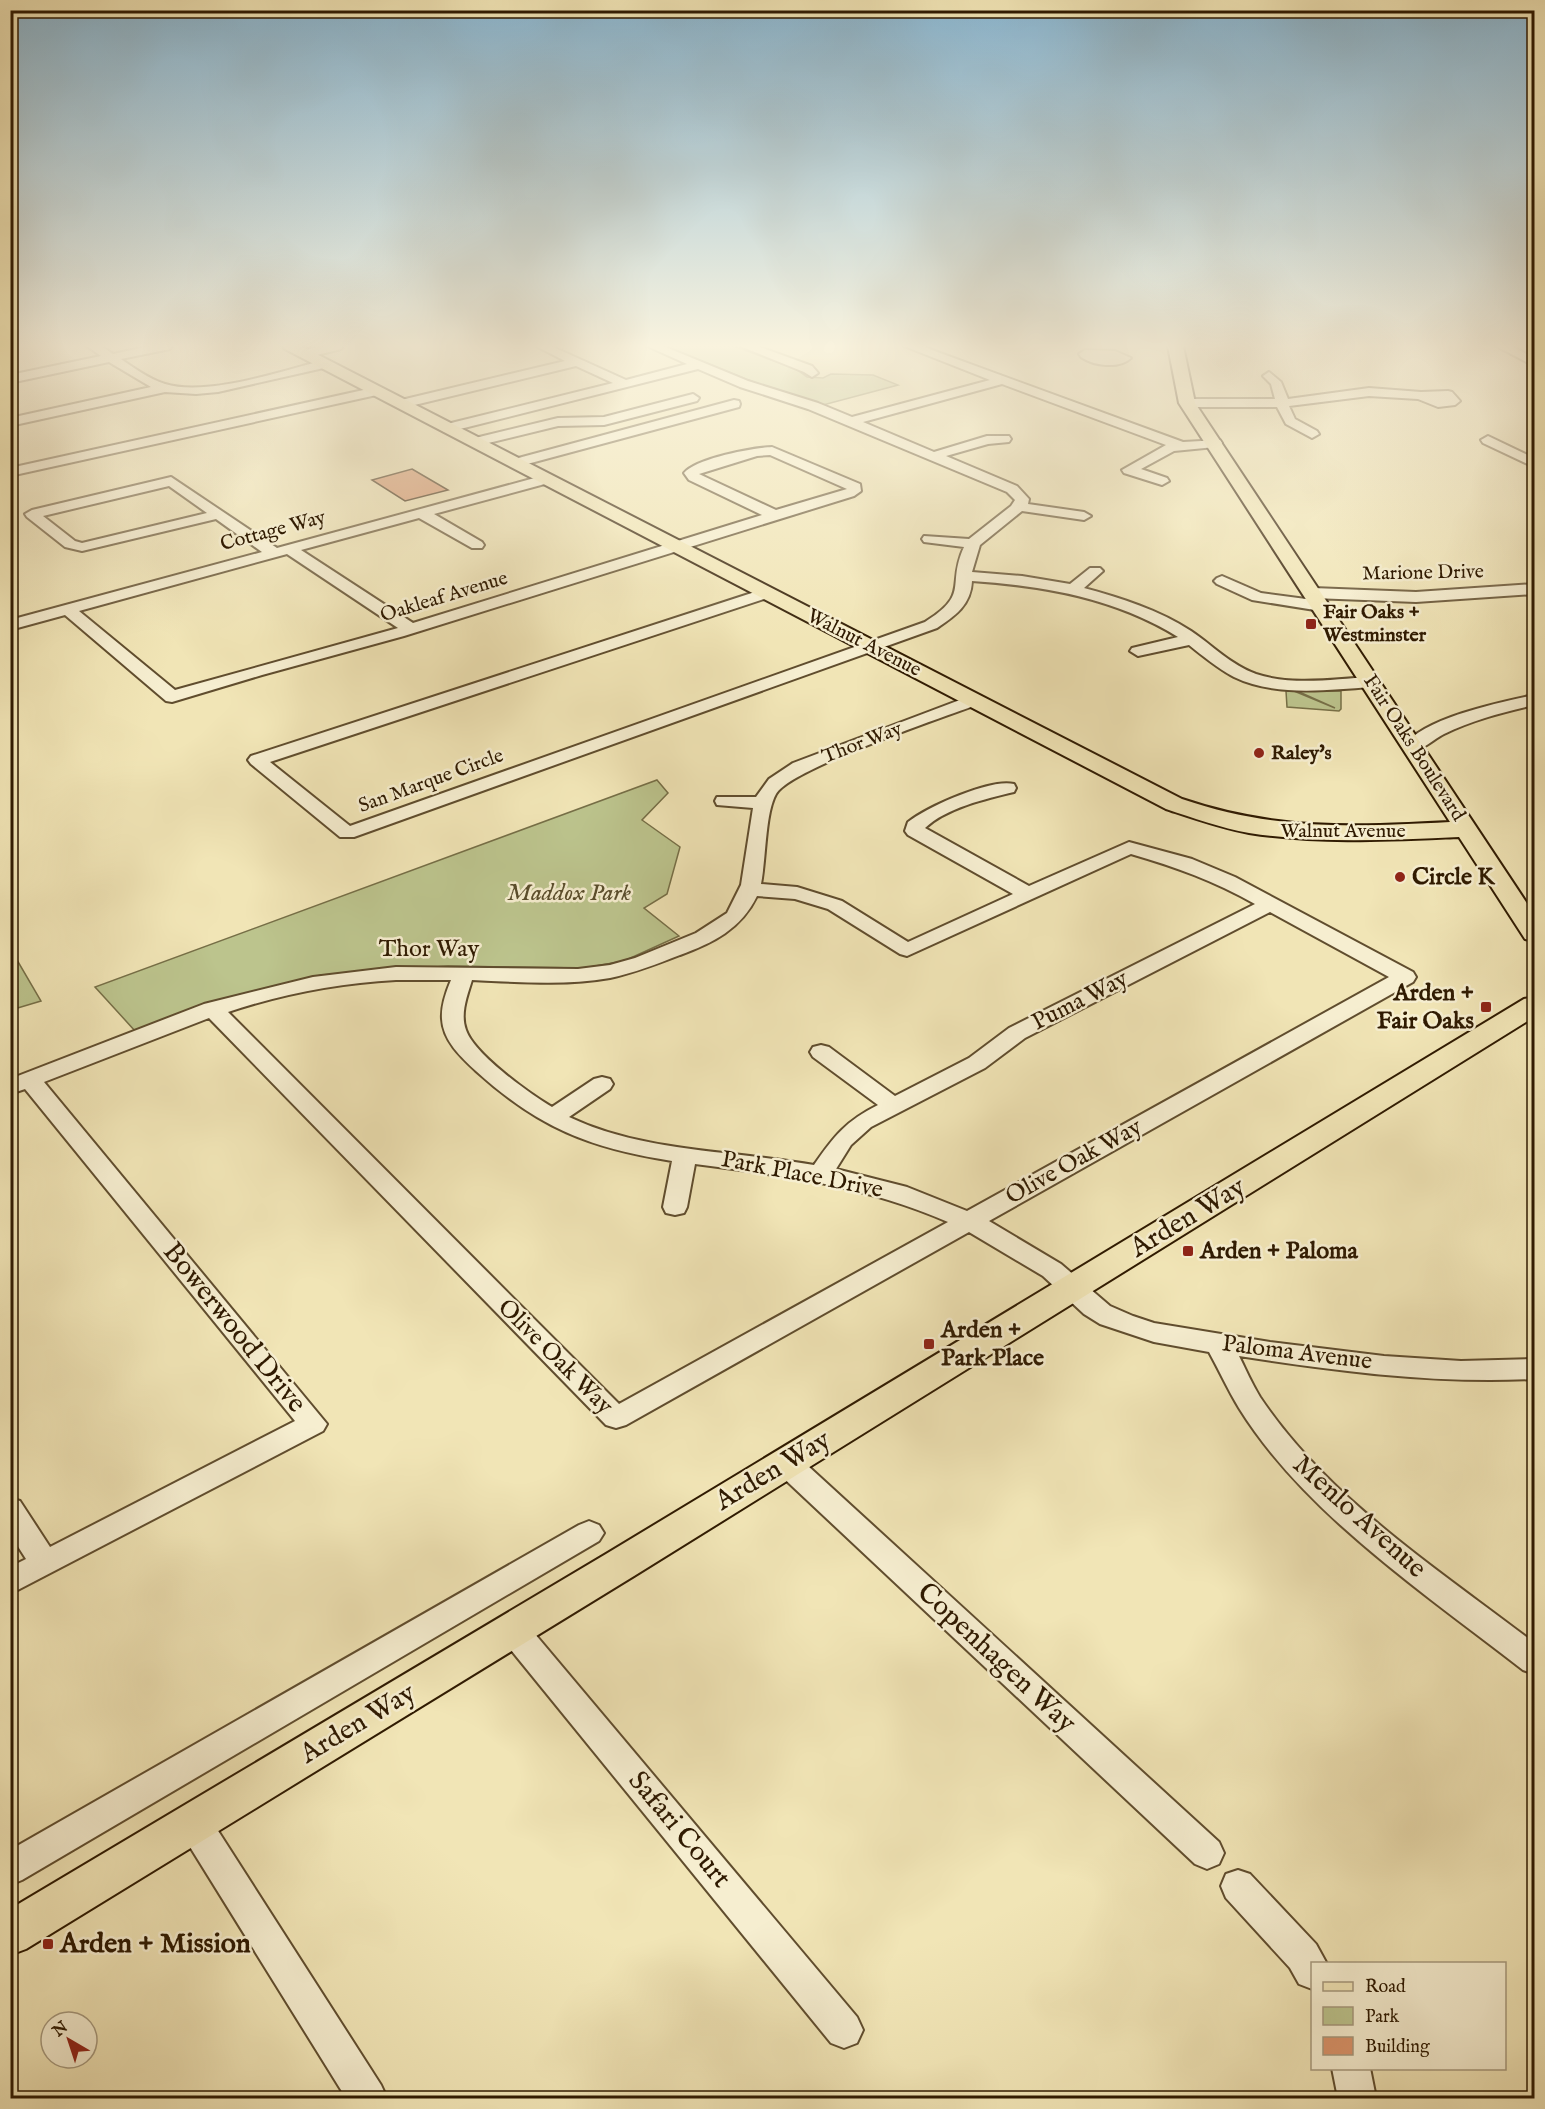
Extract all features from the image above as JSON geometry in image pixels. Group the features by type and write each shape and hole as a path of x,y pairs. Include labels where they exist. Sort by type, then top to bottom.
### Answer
{"main road":[{"name":"Walnut Avenue","path":"481,444 1174,804 1229,822 1271,830 1314,834 1467,829"},
{"name":"Fair Oaks Boulevard","path":"1216,444 1534,933"},
{"name":"Arden Way","path":"10,1934 786,1464 1534,1005"},
{"path":"1500,1027 1534,1023"}],"street":[{"path":"10,472 135,444"},
{"path":"516,463 585,444"},
{"path":"905,444 1012,489 1022,499 1020,507"},
{"path":"933,456 972,444"},
{"path":"1174,444 1230,466"},
{"path":"1162,481 1129,470 1178,446 1197,444"},
{"path":"1497,444 1534,463"},
{"name":"Oakleaf Avenue","path":"67,609 172,697 250,671 333,652 411,629 849,493 855,489 853,485 772,451 756,452 698,468 691,473 694,477 774,516"},
{"name":"Cottage Way","path":"10,625 547,479"},
{"path":"219,514 82,547 70,544 32,514 171,481 219,514 411,629"},
{"path":"873,648 931,626 945,618 960,601 968,554 973,544 989,527 1020,507 1084,516"},
{"path":"422,513 477,545"},
{"path":"929,539 973,544"},
{"path":"1075,588 1095,571"},
{"path":"965,576 1035,581 1075,588 1126,606 1192,639 1232,669 1258,680 1291,684 1371,682"},
{"name":"Marione Drive","path":"1222,581 1255,597 1317,599 1428,597 1534,590"},
{"name":"San Marque Circle","path":"767,593 257,760 347,833 873,648"},
{"path":"1138,651 1192,639"},
{"name":"Thor Way","path":"20,1083 212,1009 263,993 337,979 398,973 562,976 628,967 697,939 723,925 742,906 750,889 763,802 774,784 797,768 973,700"},
{"path":"1413,746 1424,735 1474,716 1534,700"},
{"path":"1007,788 983,794 939,812 915,826 915,831 1028,894"},
{"path":"724,801 763,802"},
{"name":"Olive Oak Way","path":"212,1009 616,1418 1404,977 1207,871 1129,848 907,950 835,905 797,893 750,889"},
{"name":"Puma Way","path":"821,1173 843,1140 863,1122 977,1063 1017,1033 1271,904"},
{"name":"Park Place Drive","path":"464,974 452,1007 454,1030 460,1042 515,1094 552,1118 574,1129 616,1142 821,1173 898,1193 968,1221 1027,1253 1055,1272 1072,1288"},
{"path":"820,1052 894,1106"},
{"name":"Bowerwood Drive","path":"10,1582 313,1424 20,1083"},
{"path":"552,1118 602,1084"},
{"path":"675,1207 685,1154"},
{"name":"Paloma Avenue","path":"1072,1288 1098,1311 1124,1323 1218,1343 1373,1364 1486,1370 1534,1369"},
{"name":"Menlo Avenue","path":"1218,1343 1249,1402 1277,1440 1335,1503 1534,1660"},
{"name":"Copenhagen Way","path":"786,1464 1207,1853"},
{"path":"10,1509 45,1564"},
{"path":"10,1869 590,1533"},
{"name":"Safari Court","path":"513,1630 844,2030"},
{"path":"194,1823 369,2098"},
{"path":"1238,1886 1296,1948 1311,1970"},
{"path":"1351,2070 1357,2098"}],"green space":[{"path":"1286,691 1294,691 1335,708 1297,691 1341,691 1341,709 1339,711 1287,707"},
{"name":"Maddox Park","path":"657,780 668,793 642,820 680,847 667,894 644,908 679,936 624,961 584,968 448,966 321,975 194,1009 136,1032 95,987"},
{"path":"10,948 41,1001 11,1010 10,1010"}],"building":[{"path":"412,469 448,490 405,501 372,480"}],"place":[{"name":"Fair Oaks + Westminster","path":"1311,624"},
{"name":"Raley's","path":"1259,753"},
{"name":"Circle K","path":"1400,877"},
{"name":"Arden + Fair Oaks","path":"1486,1007"},
{"name":"Arden + Paloma","path":"1188,1251"},
{"name":"Arden + Park Place","path":"929,1344"},
{"name":"Arden + Mission","path":"48,1944"}]}
